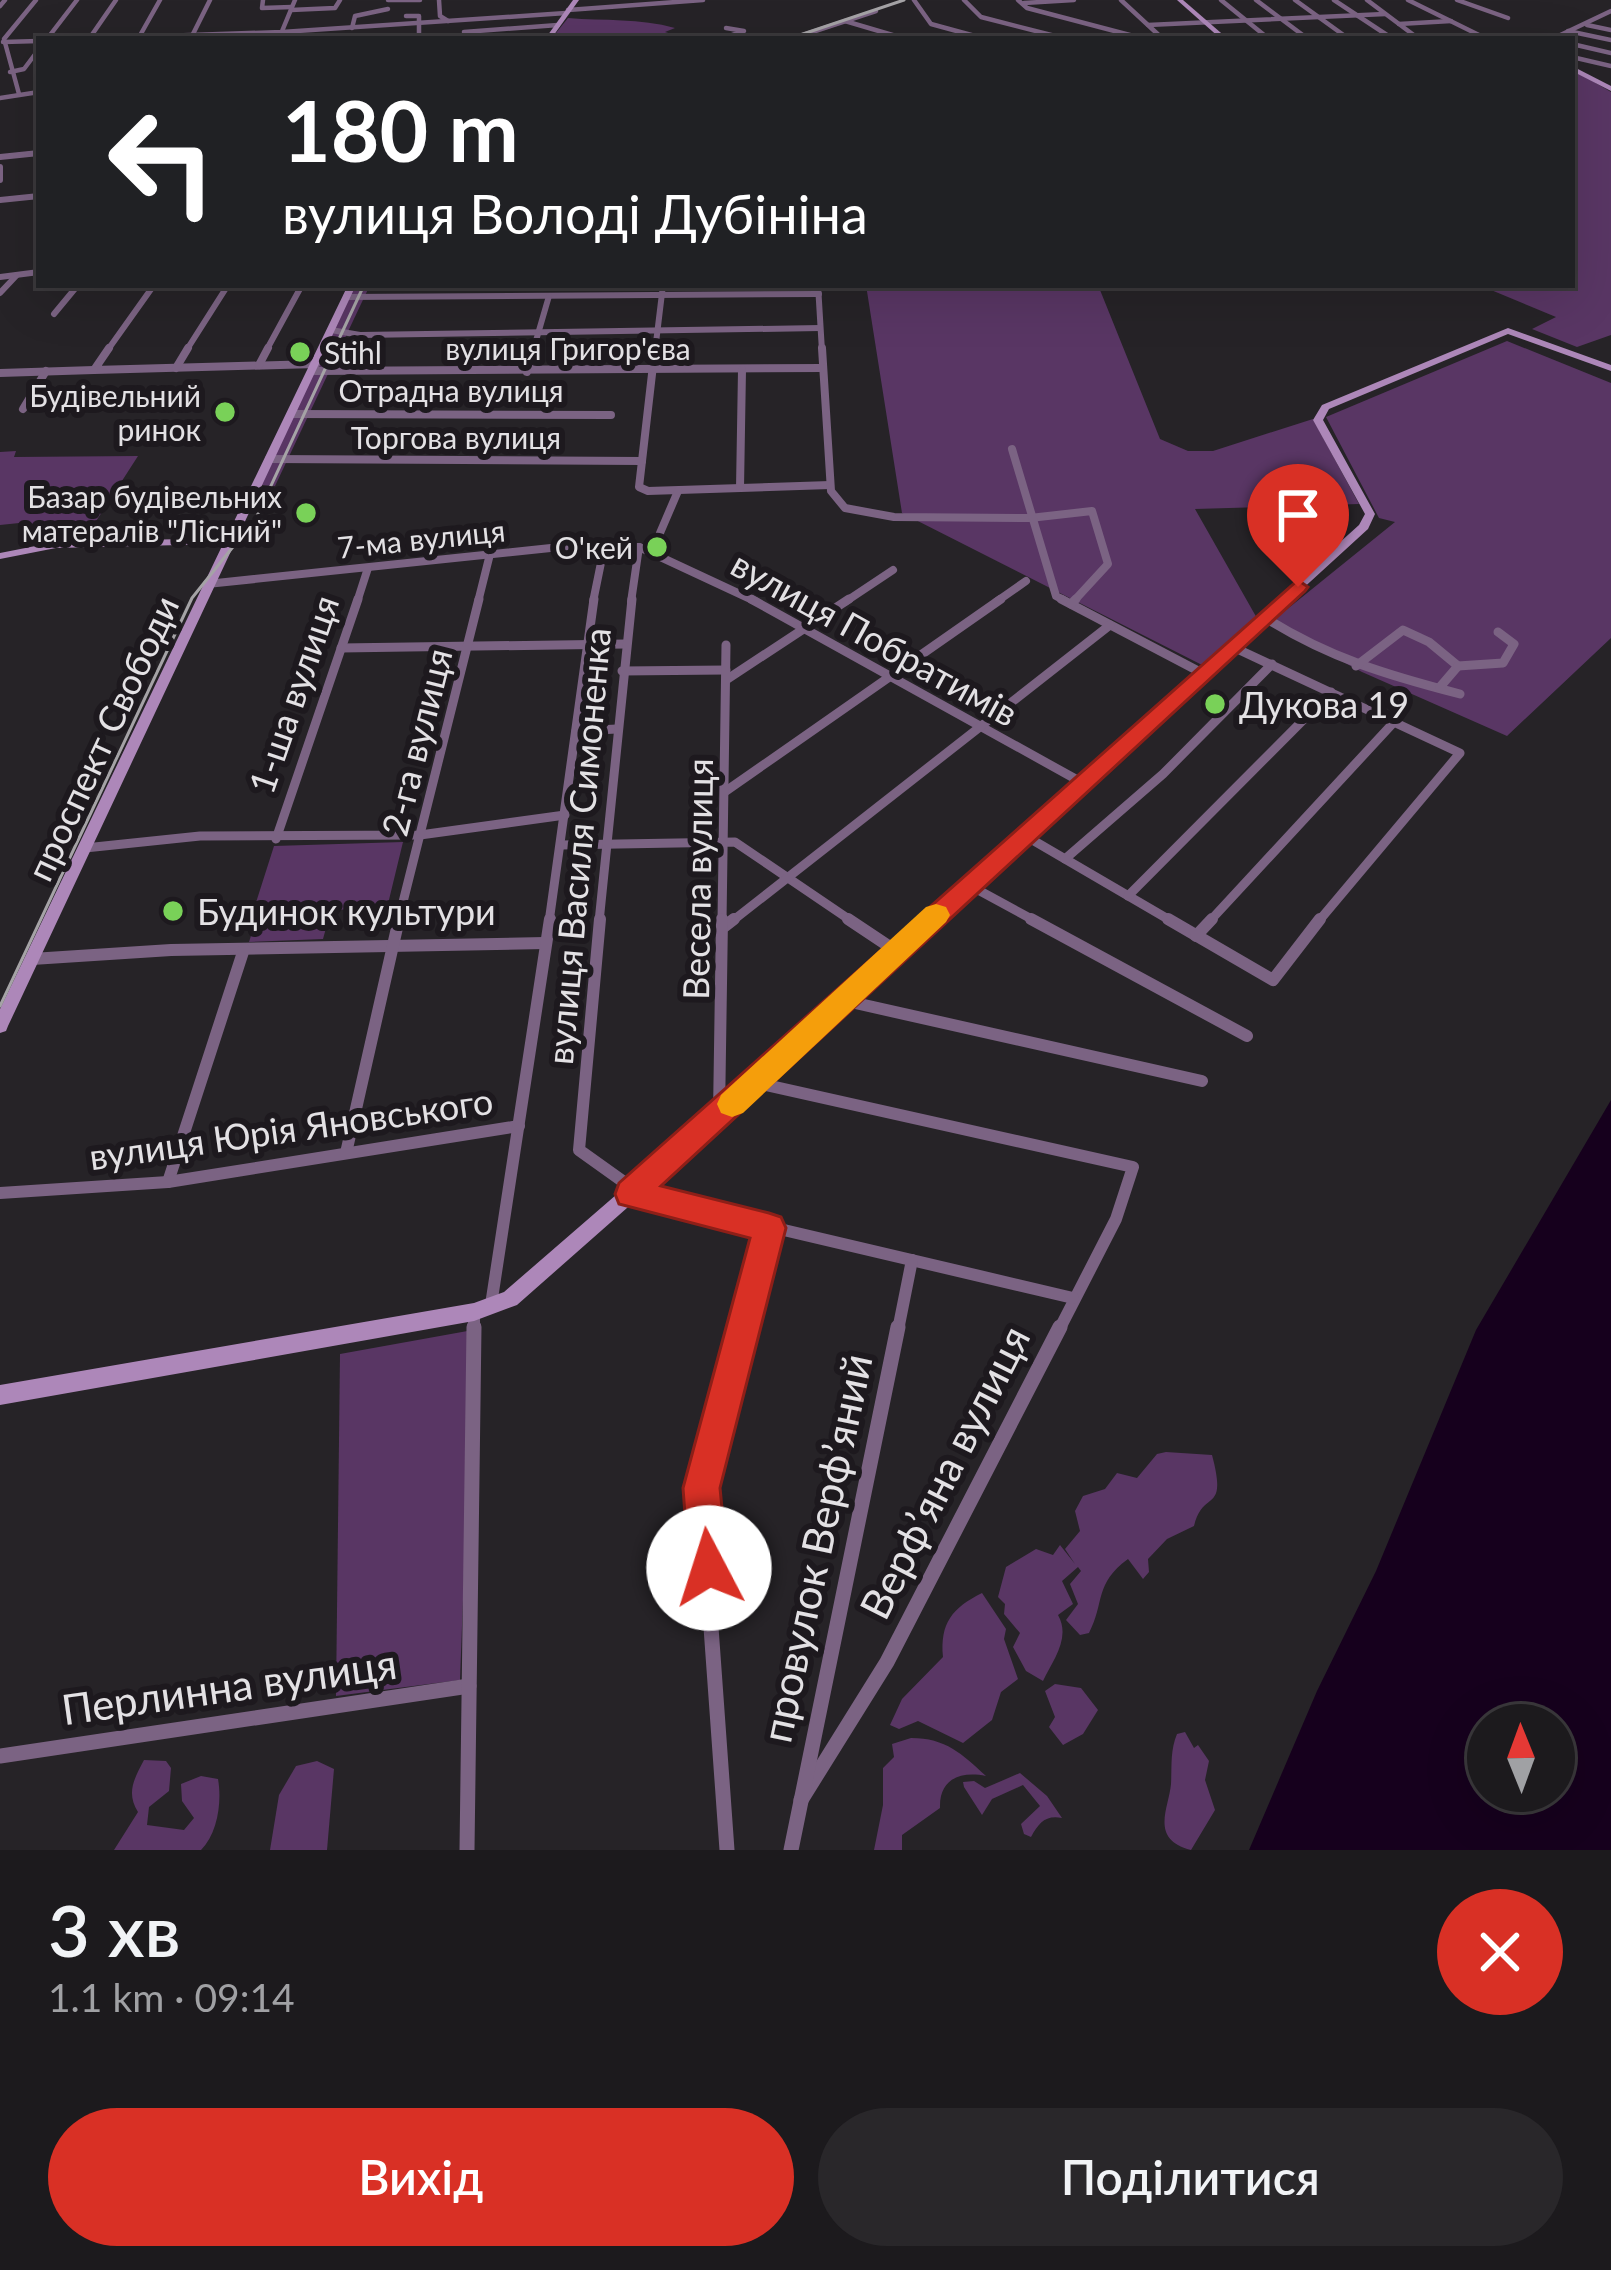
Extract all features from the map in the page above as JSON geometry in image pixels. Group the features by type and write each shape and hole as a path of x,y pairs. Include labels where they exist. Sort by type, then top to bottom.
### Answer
{"street":[{"path":"0,6 5,0"},
{"path":"2,42 36,0"},
{"path":"46,36 77,0"},
{"path":"92,36 116,0"},
{"path":"139,36 160,0"},
{"path":"192,36 210,0"},
{"path":"262,0 262,8 334,8 340,0"},
{"path":"388,0 420,0"},
{"path":"439,0 440,16 469,36"},
{"path":"489,0 489,18"},
{"path":"550,36 576,0"},
{"path":"202,36 244,32 280,36 703,0"},
{"path":"914,0 931,24 975,36"},
{"path":"964,0 981,17 1054,36"},
{"path":"1019,2 1071,0 1097,26"},
{"path":"1121,0 1160,36"},
{"path":"1180,0 1222,36"},
{"path":"1221,0 1265,36"},
{"path":"1256,0 1304,36"},
{"path":"1295,0 1345,36"},
{"path":"1334,0 1388,36"},
{"path":"1367,0 1415,36"},
{"path":"1408,0 1482,36"},
{"path":"1457,0 1508,18"},
{"path":"1019,2 1133,36"},
{"path":"524,3 525,16"},
{"path":"280,36 293,6"},
{"path":"352,28 355,16 388,9"},
{"path":"801,36 876,10"},
{"path":"1148,25 1384,14"},
{"path":"406,16 418,15 420,36"},
{"path":"1558,36 1611,15"},
{"path":"244,32 249,16"},
{"path":"499,36 505,29 504,17"},
{"path":"1399,24 1454,20"},
{"path":"844,21 895,36"},
{"path":"1583,24 1611,30"},
{"path":"464,32 558,25"},
{"path":"726,28 744,32 731,36"},
{"path":"1568,31 1611,40"},
{"path":"807,34 814,36"},
{"path":"2,42 36,40"},
{"path":"2,42 19,94"},
{"path":"1575,45 1611,52"},
{"path":"10,72 24,69 36,53"},
{"path":"1575,58 1611,66"},
{"path":"1575,70 1611,89"},
{"path":"0,98 36,92"},
{"path":"0,157 36,153"},
{"path":"0,167 0,180"},
{"path":"0,200 36,196"},
{"path":"0,277 36,272"},
{"path":"0,293 16,275"},
{"path":"54,314 76,288"},
{"path":"94,370 152,288"},
{"path":"176,368 226,288"},
{"path":"259,365 300,288"},
{"name":"проспект Свободи","path":"0,1027 350,288"},
{"path":"662,290 642,490 830,485"},
{"path":"346,297 818,290 830,485 845,508 894,517 1030,518 1081,509 1095,515 1108,564 1071,604"},
{"path":"527,373 549,296"},
{"path":"332,330 360,335 820,328"},
{"path":"0,1395 482,1310 529,1285 757,1083 842,1000 1364,527 1370,514 1321,426 1322,411 1508,331 1611,368"},
{"name":"вулиця Григор'єва","path":"0,373 259,365 527,373 823,368"},
{"path":"740,488 742,370"},
{"path":"23,409 46,371"},
{"name":"Отрадна вулиця","path":"292,414 610,415"},
{"path":"1012,449 1056,596 1202,673"},
{"name":"Торгова вулиця","path":"269,459 643,461"},
{"path":"660,533 678,490"},
{"path":"0,556 56,545 229,541"},
{"name":"7-ма вулиця","path":"207,584 598,543 604,548 639,548"},
{"name":"вулиця Василя Симоненка","path":"467,1850 482,1310 519,1126 585,644 604,548"},
{"name":"вулиця Василя Симоненка","path":"633,1192 579,1150 622,671 639,548"},
{"name":"вулиця Побратимів","path":"639,548 733,588 1081,782"},
{"name":"2-га вулиця","path":"346,1153 490,554"},
{"name":"1-ша вулиця","path":"276,839 368,568"},
{"path":"622,671 726,675 808,630 893,570"},
{"path":"726,791 894,678 1026,581"},
{"path":"1264,617 1356,666 1436,692 1458,666"},
{"path":"725,926 1110,626"},
{"path":"1356,666 1399,629 1429,641 1458,666 1504,663 1514,644 1498,632"},
{"path":"341,648 625,644"},
{"name":"Весела вулиця","path":"719,1114 726,645"},
{"path":"1024,835 1274,980 1367,858 1460,753 1232,646"},
{"path":"1065,859 1163,774 1272,664"},
{"path":"1440,687 1460,694"},
{"path":"1128,896 1331,692"},
{"path":"1196,936 1395,722"},
{"path":"576,731 617,729"},
{"path":"85,848 200,836 420,835 565,814"},
{"path":"561,845 735,842 896,951"},
{"path":"969,885 1247,1036"},
{"path":"32,959 545,943"},
{"path":"168,1182 244,950"},
{"path":"842,1000 1202,1081"},
{"name":"Верфʼяна вулиця","path":"757,1083 1133,1167 1115,1219 887,1662 801,1800"},
{"name":"вулиця Юрія Яновського","path":"0,1193 168,1182 519,1126"},
{"path":"633,1192 1072,1298"},
{"path":"727,1850 701,1488 769,1228"},
{"name":"провулок Верфʼяний","path":"790,1850 911,1260"},
{"name":"Перлинна вулиця","path":"0,1756 469,1686"}],"shaded area":[{"path":"568,18 662,25 675,28 665,32 678,36 566,36 556,33"},
{"path":"1575,71 1611,92 1611,335 1577,347 1532,329 1556,317 1486,288 1575,288"},
{"path":"354,288 369,288 275,486 261,485"},
{"path":"866,288 1099,288 1160,439 1188,451 1213,451 1313,419 1359,504 1195,509 1258,620 1208,668 902,513"},
{"path":"1507,341 1611,383 1611,638 1507,736 1362,672 1270,623 1395,522 1379,518 1326,417"},
{"path":"16,451 14,457 138,456 91,529 28,531 29,522 0,525 0,452"},
{"path":"403,842 387,908 331,910 323,939 249,942 258,914 284,913 253,912 274,846"},
{"path":"1611,1100 1611,1850 1249,1850 1317,1691 1376,1571 1476,1330"},
{"path":"473,1330 460,1680 336,1696 340,1354"},
{"path":"1157,1454 1212,1455 1216,1494 1194,1526 1167,1539 1148,1559 1149,1572 1143,1579 1128,1559 1117,1568 1105,1585 1089,1633 1080,1635 1066,1620 1078,1604 1070,1584 1081,1571 1078,1567 1062,1581 1073,1604 1058,1615 1062,1640 1043,1681 1026,1671 1013,1647 1020,1633 1004,1614 1005,1604 998,1597 1006,1567 1036,1549 1053,1555 1060,1545 1075,1564 1065,1549 1080,1531 1075,1511 1083,1496 1105,1489 1117,1473 1137,1478"},
{"path":"982,1593 1006,1629 1004,1639 1018,1679 1001,1692 992,1720 963,1743 918,1721 899,1729 890,1725 902,1699 943,1657 950,1618"},
{"path":"1055,1684 1081,1688 1098,1710 1083,1734 1063,1745 1049,1727 1055,1717 1045,1691"},
{"path":"1185,1732 1209,1761 1205,1780 1215,1810 1191,1850 1170,1838 1164,1822 1173,1746 1177,1734"},
{"path":"911,1738 944,1744 986,1776 953,1779 943,1790 940,1808 902,1835 902,1850 874,1850 883,1805 883,1768 894,1757 892,1744"},
{"path":"144,1760 166,1761 171,1768 169,1791 149,1807 147,1825 184,1830 194,1818 182,1801 181,1784 201,1776 218,1779 217,1816 201,1850 114,1850 138,1812 132,1792"},
{"path":"317,1761 334,1769 327,1850 270,1850 279,1795 296,1766"},
{"path":"1020,1773 1047,1796 1062,1818 1043,1821 1031,1837 1024,1834 1021,1824 1040,1806 1023,1785 992,1799 982,1815 963,1782 974,1781 985,1788"}],"tram line":[{"path":"797,36 904,0"},
{"path":"0,1006 192,598 256,518 363,288"}],"slow traffic":[{"path":"732,1104 936,915"}],"place":[{"name":"Stihl","path":"300,352"},
{"name":"Будівельний ринок","path":"225,412"},
{"name":"Базар будівельних матералів \"Лісний\"","path":"306,513"},
{"name":"О'кей","path":"657,547"},
{"name":"Дукова 19","path":"1215,704"},
{"name":"Будинок культури","path":"173,911"}],"route":[{"path":"709,1568 701,1488 769,1228 631,1194 1298,587"}]}
